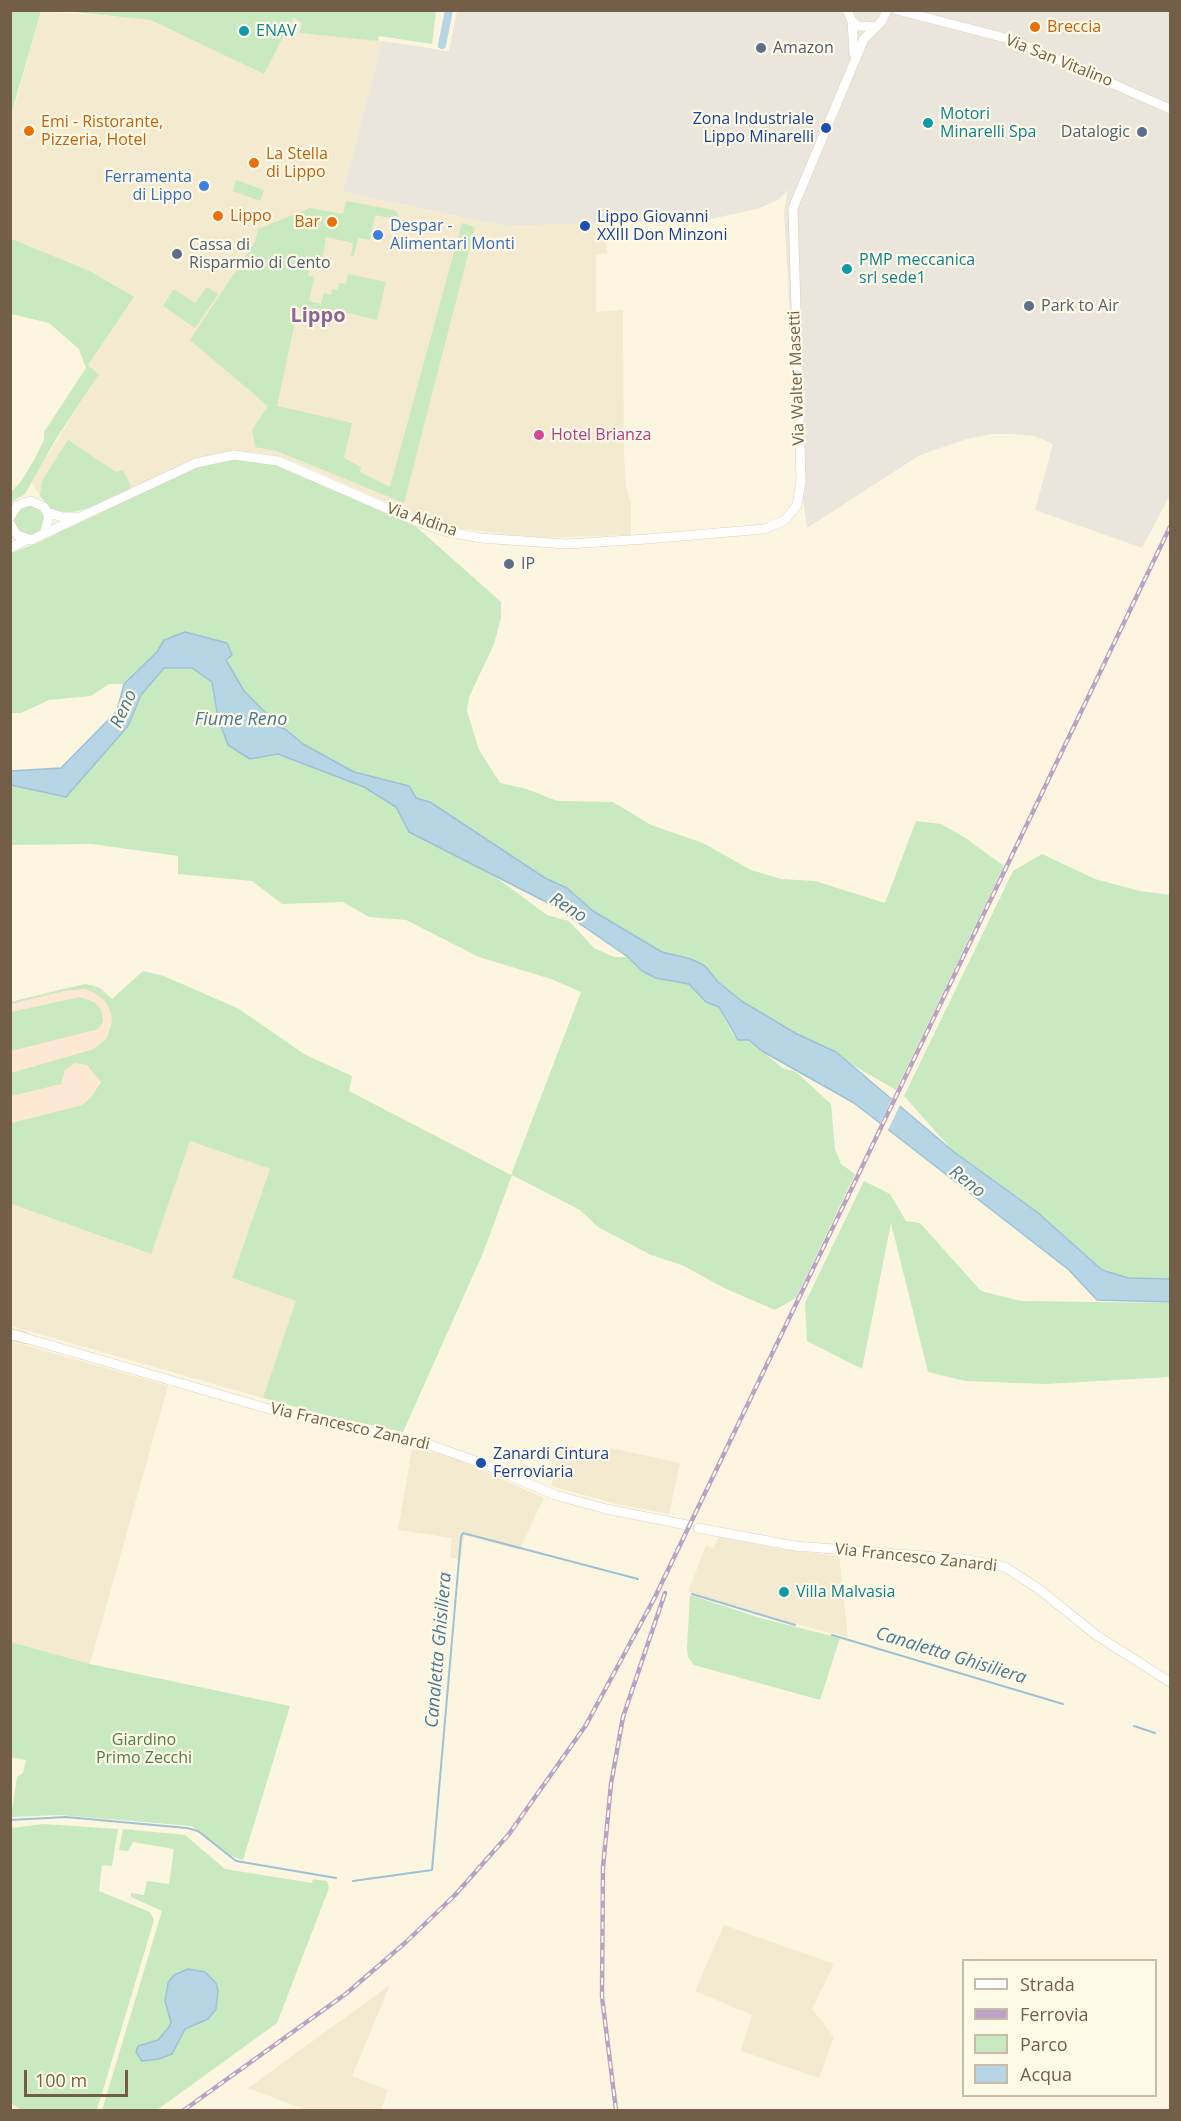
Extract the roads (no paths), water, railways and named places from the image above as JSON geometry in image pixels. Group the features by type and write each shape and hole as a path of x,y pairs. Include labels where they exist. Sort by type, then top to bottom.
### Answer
{"main road":[{"name":"Via Francesco Zanardi","path":"10,1334 25,1338"}],"street":[{"path":"847,10 855,36 851,68"},
{"path":"851,68 864,39 879,24 887,10"},
{"name":"Via San Vitalino","path":"897,10 908,16 1013,40 1170,109"},
{"name":"Via San Vitalino","path":"879,24 908,16"},
{"path":"852,21 863,28 879,24"},
{"name":"Via Walter Masetti","path":"764,529 790,516 797,505 801,490 793,208 851,68"},
{"name":"Via Aldina","path":"10,548 26,540 35,539 51,528 100,509 196,463 216,457 244,455 268,458 291,465 386,509 444,531 480,538 566,544 764,529"},
{"name":"Via Aldina","path":"10,517 16,507 26,501 36,502 47,512 69,517 100,509"},
{"path":"44,534 49,523 47,512"},
{"path":"11,528 26,540"},
{"name":"Via Francesco Zanardi","path":"25,1338 276,1411 433,1446 481,1463 555,1495 606,1509 687,1525"},
{"name":"Via Francesco Zanardi","path":"698,1528 795,1546 963,1559 1005,1567 1039,1589 1096,1635 1170,1682"}],"water":[{"name":"Fiume Reno","path":"185,632 227,643 232,655 226,660 244,691 265,712 263,721 285,729 303,744 354,772 409,786 416,798 430,802 545,878 567,888 593,911 662,952 691,959 705,966 718,982 743,1002 797,1034 836,1052 954,1152 1037,1212 1102,1270 1128,1278 1170,1279 1170,1302 1097,1300 1069,1270 854,1103 762,1051 749,1040 738,1040 719,1007 706,1002 689,984 656,978 642,971 628,957 554,906 409,832 396,807 364,787 278,754 250,759 228,745 218,718 212,682 192,668 164,668 141,695 128,726 66,797 11,785 10,771 61,768 117,711 124,684 157,652 164,640"},
{"path":"188,1969 205,1972 216,1983 218,1991 216,2009 208,2019 185,2029 172,2054 159,2059 142,2061 136,2052 138,2046 158,2040 171,2022 165,2001 168,1983 174,1975"}],"waterway":[{"path":"442,45 449,10"},
{"name":"Canaletta Ghisiliera","path":"353,1881 432,1870 463,1533 638,1579"},
{"name":"Canaletta Ghisiliera","path":"692,1594 795,1625"},
{"name":"Canaletta Ghisiliera","path":"832,1635 1063,1704"},
{"name":"Canaletta Ghisiliera","path":"1134,1726 1155,1733"},
{"name":"Canaletta Ghisiliera","path":"10,1820 66,1817 187,1828 198,1831 236,1861 336,1878"}],"railway":[{"path":"184,2110 347,1993 406,1942 455,1895 509,1834 586,1725 655,1597 1170,527"},
{"path":"616,2110 602,1997 603,1867 611,1784 623,1717 665,1593"}],"place":[{"name":"Breccia","path":"1035,27"},
{"name":"ENAV","path":"244,31"},
{"name":"Amazon","path":"761,48"},
{"name":"Motori Minarelli Spa","path":"928,123"},
{"name":"Zona Industriale Lippo Minarelli","path":"826,128"},
{"name":"Emi - Ristorante, Pizzeria, Hotel","path":"29,131"},
{"name":"Datalogic","path":"1142,132"},
{"name":"La Stella di Lippo","path":"254,163"},
{"name":"Ferramenta di Lippo","path":"204,186"},
{"name":"Lippo","path":"218,216"},
{"name":"Bar","path":"332,222"},
{"name":"Lippo Giovanni XXIII Don Minzoni","path":"585,226"},
{"name":"Despar - Alimentari Monti","path":"378,235"},
{"name":"Cassa di Risparmio di Cento","path":"177,254"},
{"name":"PMP meccanica srl sede1","path":"847,269"},
{"name":"Park to Air","path":"1029,306"},
{"name":"Hotel Brianza","path":"539,435"},
{"name":"IP","path":"509,564"},
{"name":"Zanardi Cintura Ferroviaria","path":"481,1463"},
{"name":"Villa Malvasia","path":"784,1592"}],"district":[{"name":"Lippo","path":"318,316"}],"water label":[{"name":"Reno","path":"124,709"},
{"name":"Reno","path":"568,908"},
{"name":"Reno","path":"967,1182"}],"park label":[{"name":"Giardino Primo Zecchi","path":"144,1749"}]}
